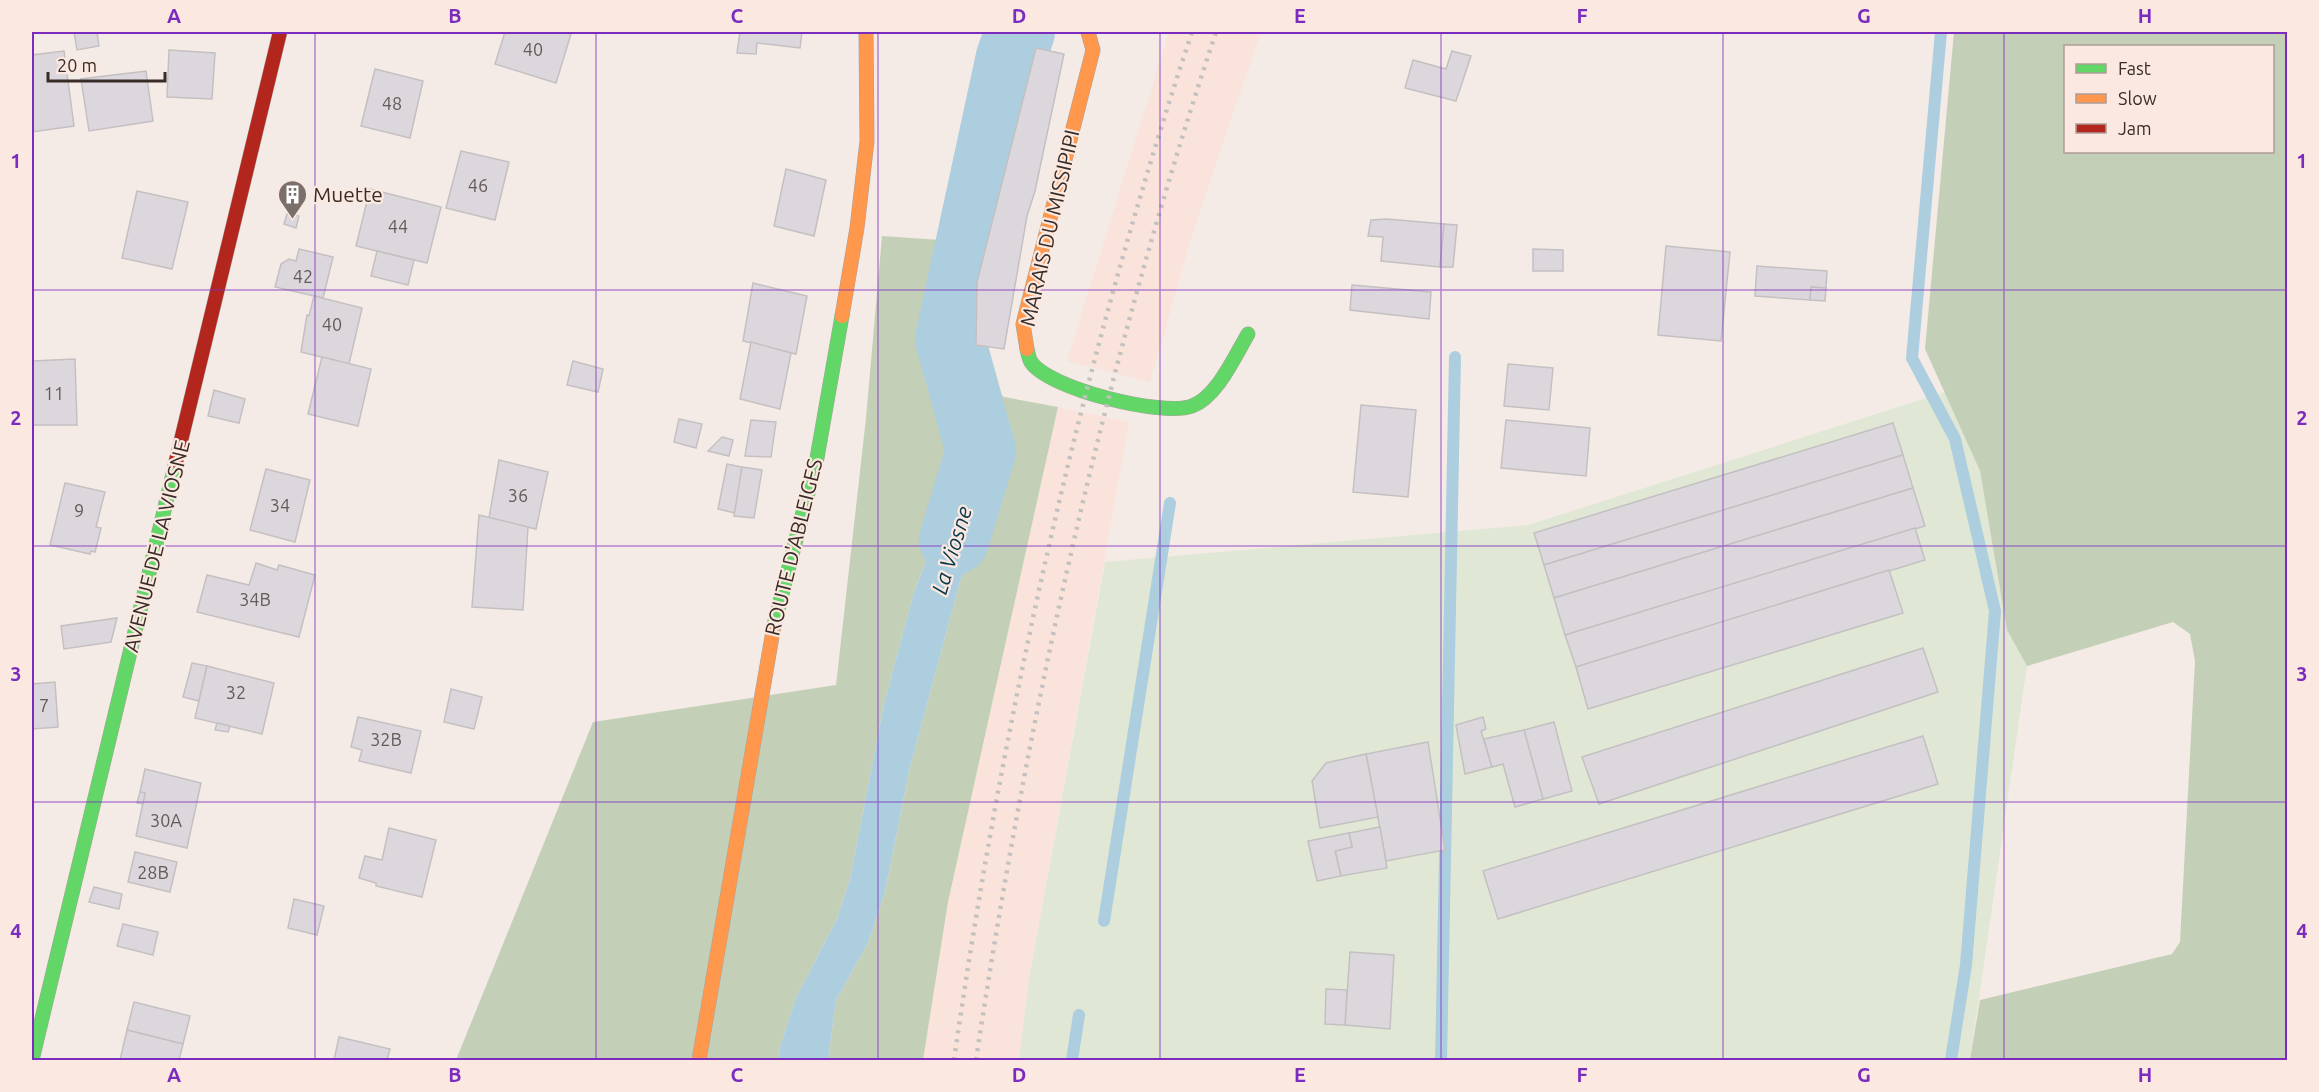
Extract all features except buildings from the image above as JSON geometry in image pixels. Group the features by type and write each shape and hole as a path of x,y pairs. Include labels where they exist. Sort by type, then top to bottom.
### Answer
{"street":[{"name":"AVENUE DE LA VIOSNE","path":"32,1060 280,32"},
{"name":"ROUTE D'ABLEIGES","path":"699,1060 769,643 817,458 857,228 867,141 866,32"},
{"name":"MARAIS DU MISSIPIPI","path":"1088,32 1093,50 1023,324 1024,341 1031,362 1062,383 1107,397 1175,409 1192,406 1208,395 1222,378 1248,334"}],"shaded area":[{"path":"1169,32 1261,32 1195,225 1150,382 1067,361"},
{"path":"1058,407 1129,422 1029,979 1019,1060 923,1060 948,902"}],"green space":[{"path":"1954,32 2287,32 2287,1060 1970,1060 1980,1000 2172,954 2180,942 2195,661 2190,634 2173,622 2027,666 2007,630 1980,471 1925,349"},
{"path":"882,236 955,241 964,365 1004,397 1058,407 948,902 923,1060 828,1060 836,1000 868,943 885,892 909,771 960,581 989,521 957,447 943,519 914,592 884,704 850,879 837,919 796,998 780,1047 779,1060 456,1060 593,722 836,685 866,418"},
{"path":"1945,392 1980,471 2007,630 2027,666 1970,1060 1019,1060 1029,979 1105,562 1528,525"}],"water":[{"path":"999,444 1001,454 989,521 960,581 909,771 885,892 868,943 836,1000 828,1060 779,1060 780,1047 796,998 837,919 850,879 884,704 914,592 943,519 957,447"}],"waterway":[{"name":"La Viosne","path":"954,540 981,451 950,339 1011,57 1020,32"},
{"path":"1941,32 1912,358 1955,439 1995,611 1966,965 1951,1060"},
{"path":"1441,1060 1455,357"},
{"path":"1104,921 1170,503"},
{"path":"1072,1060 1079,1015"}],"railway":[{"path":"954,1060 997,800 1050,541 1115,285 1192,32"},
{"path":"976,1060 1020,799 1074,541 1139,285 1216,32"}],"traffic: fast":[{"path":"774,625 817,458 842,316"},
{"path":"1027,349 1031,362 1042,372 1082,391 1133,404 1157,408 1177,408 1192,406 1209,394 1224,375 1248,334"},
{"path":"32,1060 176,461"}],"traffic: slow":[{"path":"842,316 857,228 867,141 866,32"},
{"path":"1027,349 1023,324 1093,50 1088,32"},
{"path":"699,1060 774,625"}],"traffic: jam":[{"path":"176,461 280,32"}],"place":[{"name":"Muette","path":"292,220"}]}
